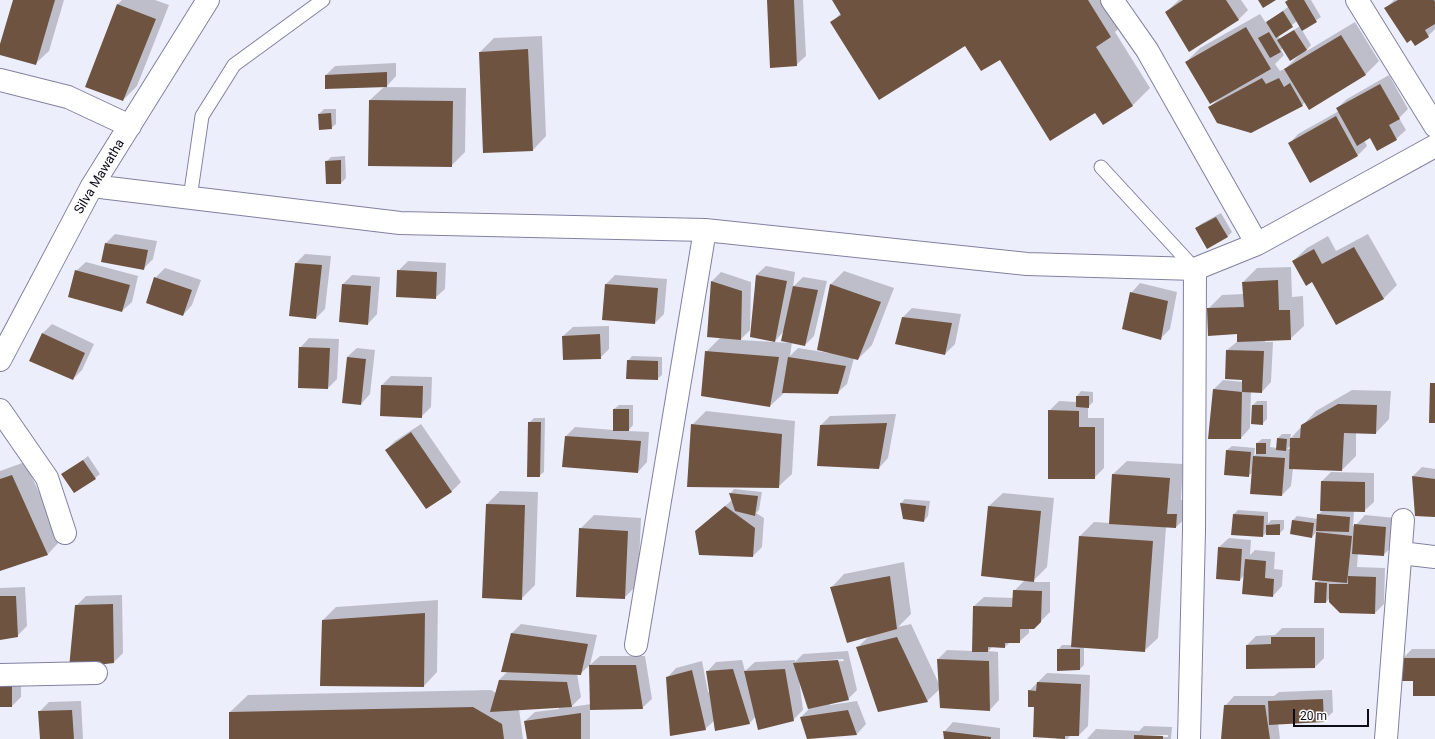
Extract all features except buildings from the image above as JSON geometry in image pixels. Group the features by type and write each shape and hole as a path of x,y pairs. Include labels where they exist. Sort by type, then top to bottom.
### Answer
{"street":[{"name":"Silva Mawatha","path":"0,360 92,186 208,0"},
{"path":"1112,0 1147,50 1257,244"},
{"path":"1356,0 1435,126"},
{"path":"0,80 68,97 130,126"},
{"path":"92,186 400,223 704,230 1027,264 1195,269 1257,244 1435,146"},
{"path":"636,645 704,230"},
{"path":"1189,739 1194,530 1195,269"},
{"path":"0,410 47,478 65,533"},
{"path":"1386,739 1403,520"},
{"path":"1401,553 1435,556"},
{"path":"0,675 96,673"}],"lane":[{"path":"190,198 202,116 234,65 323,0"},
{"path":"1101,167 1195,269"}]}
